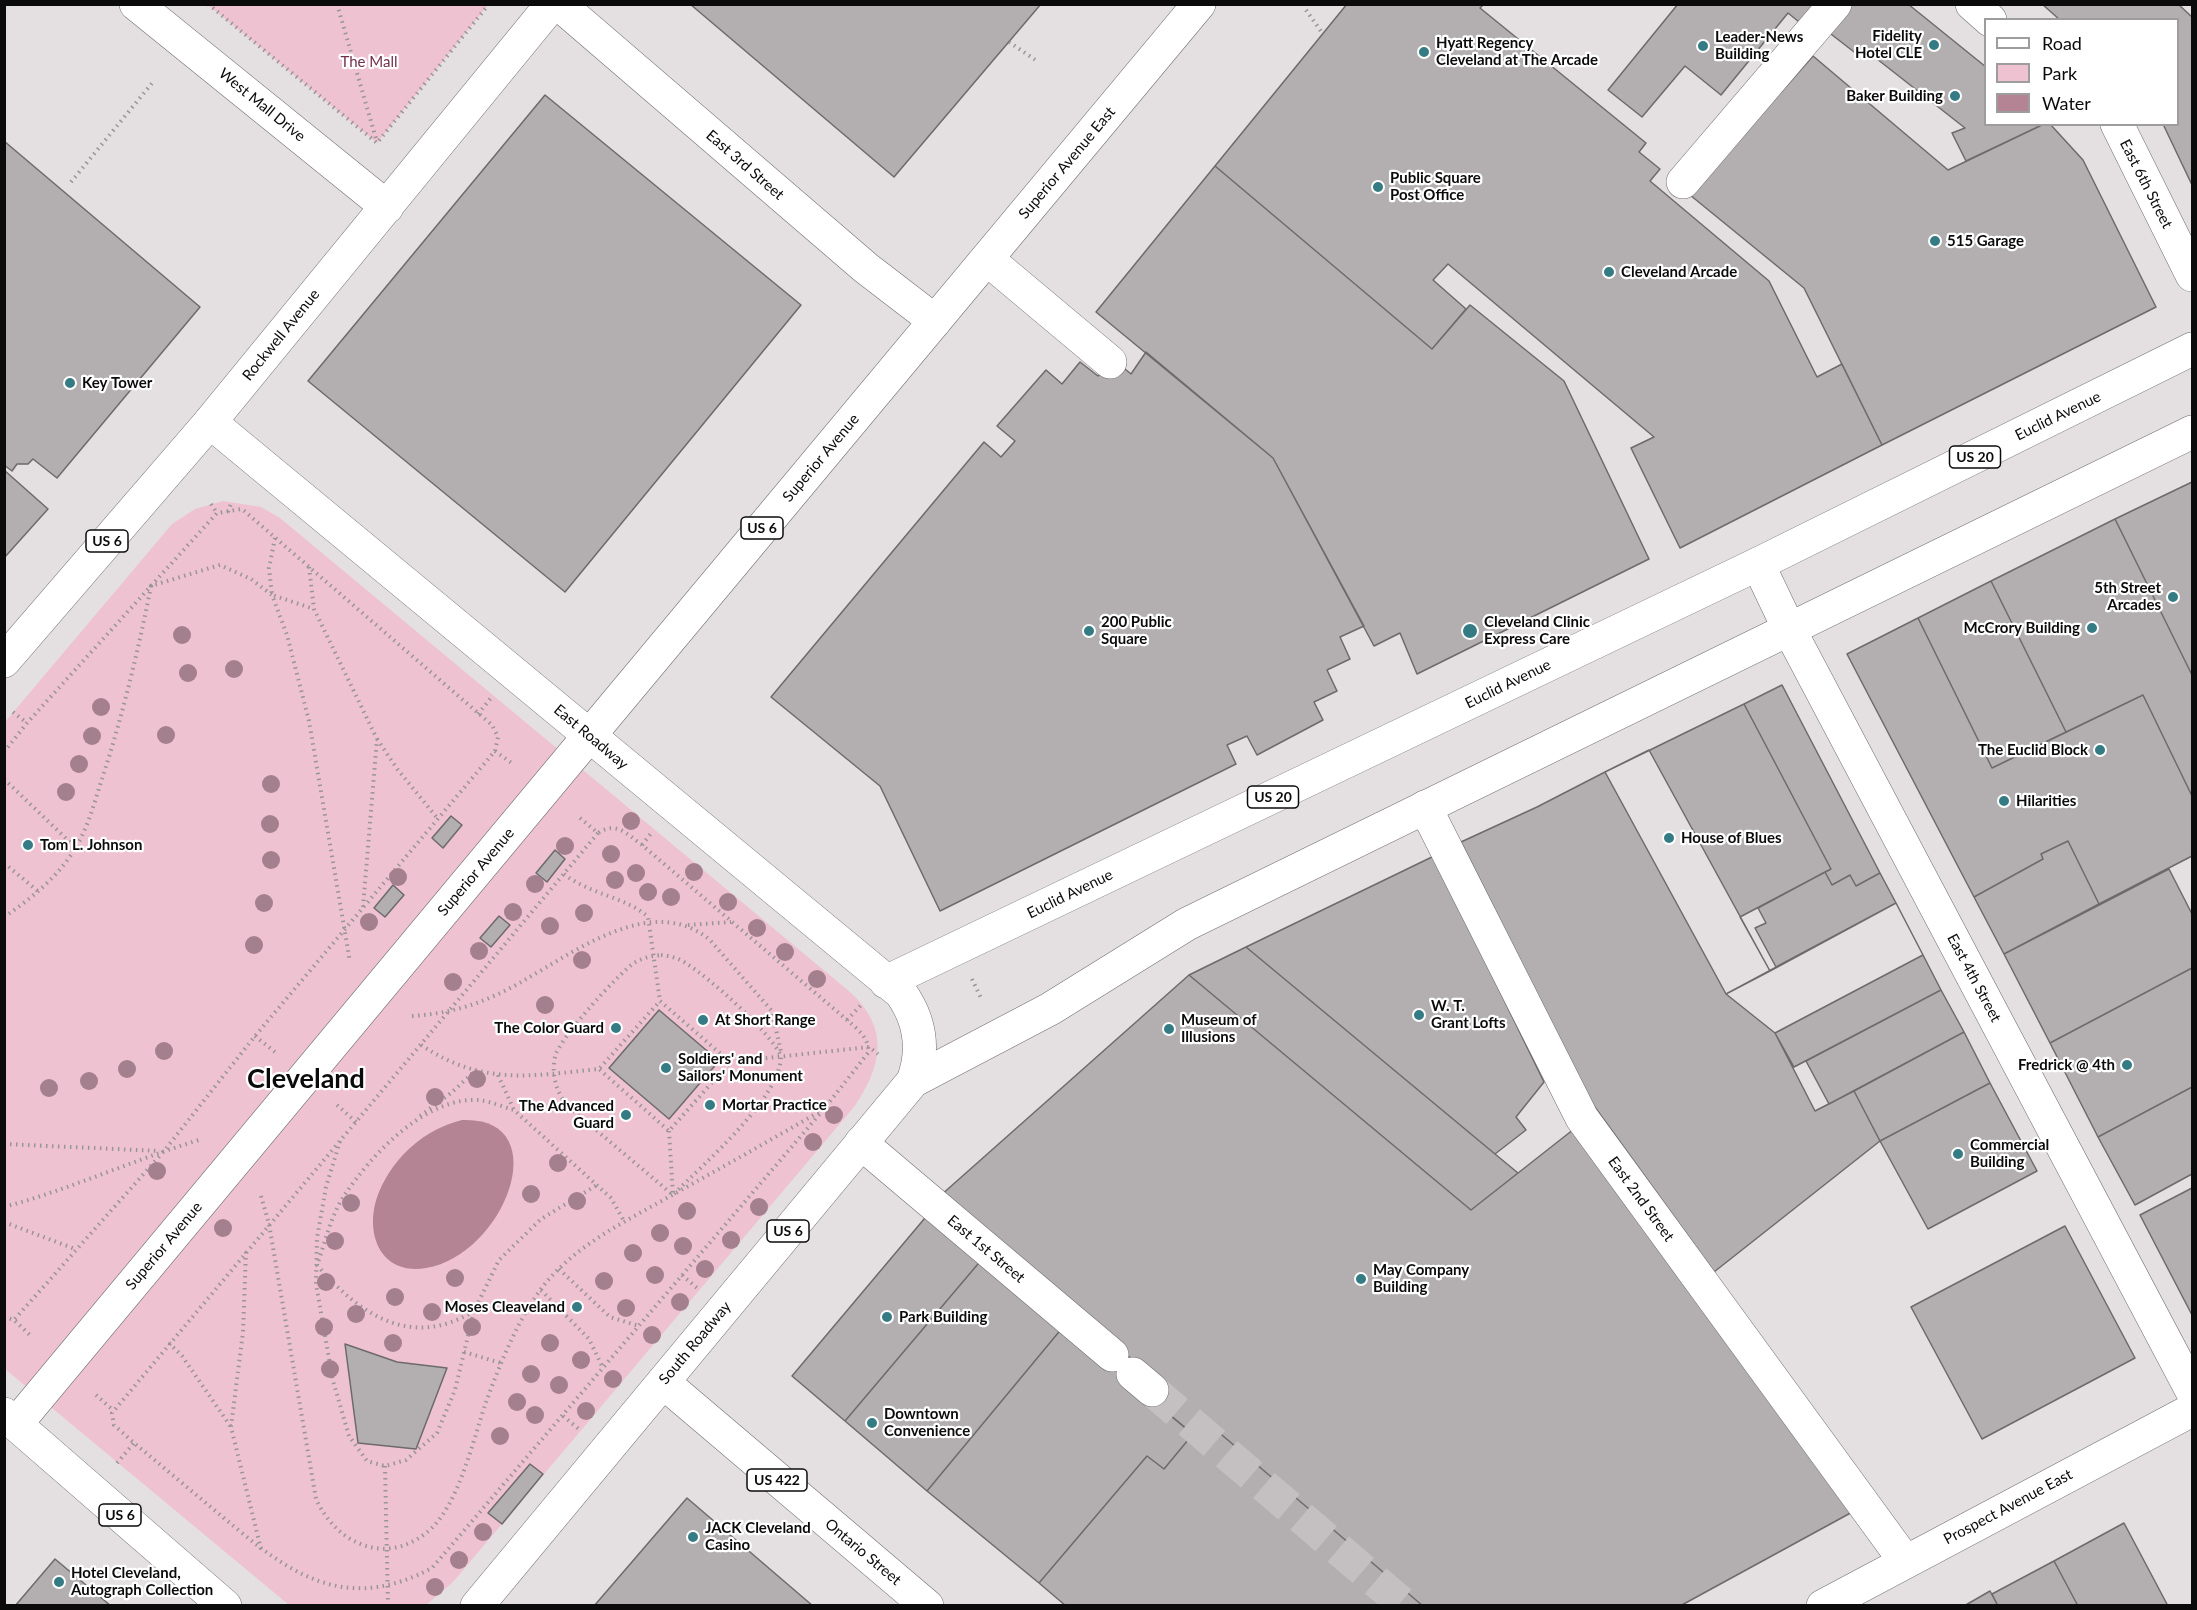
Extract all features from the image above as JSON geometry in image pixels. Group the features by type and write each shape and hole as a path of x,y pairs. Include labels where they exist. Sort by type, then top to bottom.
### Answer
{"main road":[{"name":"West Mall Drive","path":"136,4 387,207"},
{"name":"Rockwell Avenue","path":"4,661 210,422 552,4"},
{"name":"East 3rd Street","path":"559,4 866,268 935,321"},
{"name":"Superior Avenue East","path":"935,321 1199,4"},
{"path":"1683,182 1835,4"},
{"path":"1972,4 1988,18"},
{"name":"East 6th Street","path":"2118,126 2193,275"},
{"path":"987,259 1110,362"},
{"name":"Superior Avenue","path":"8,1425 935,321"},
{"name":"Euclid Avenue","path":"886,982 1758,564 2193,349"},
{"name":"East Roadway","path":"210,422 901,993 917,1021 920,1053 913,1081"},
{"path":"913,1081 1050,1009 1187,924 2193,432"},
{"name":"East 4th Street","path":"1758,564 1789,629 2193,1391"},
{"name":"East 2nd Street","path":"1425,807 1582,1118 1905,1561"},
{"name":"South Roadway","path":"477,1605 913,1081"},
{"name":"East 1st Street","path":"861,1143 1132,1373"},
{"name":"Ontario Street","path":"663,1382 927,1605"},
{"name":"Prospect Avenue East","path":"1823,1605 2193,1410"},
{"name":"US 6","path":"8,1425 225,1605"}],"path":[{"path":"208,4 377,143"},
{"path":"337,4 377,143"},
{"path":"377,143 489,4"},
{"path":"1306,10 1323,34"},
{"path":"1009,42 1037,61"},
{"path":"71,182 153,82"},
{"path":"228,512 232,501"},
{"path":"211,504 218,513"},
{"path":"4,752 27,723 218,513 242,510 478,714 496,731 498,745 255,1036 164,1151 75,1249 15,1320"},
{"path":"275,538 268,568 272,595 290,643 309,721 350,962"},
{"path":"151,586 219,565 251,579 272,595 314,609"},
{"path":"309,566 314,609 377,738 398,770 438,819"},
{"path":"4,917 39,892 76,848 108,762 137,654 151,586"},
{"path":"478,714 493,695"},
{"path":"13,712 27,723"},
{"path":"363,908 377,738"},
{"path":"495,751 513,764"},
{"path":"4,779 76,848"},
{"path":"580,818 598,833"},
{"path":"296,1578 134,1443 112,1422 113,1410 598,833 610,827 617,828 642,845 847,1020 864,1036 869,1047 878,1054"},
{"path":"642,845 654,829"},
{"path":"4,862 39,892"},
{"path":"564,874 590,890 638,909 648,917 660,1000 730,1062"},
{"path":"412,1016 448,1012 498,994 613,932 649,922 686,925 732,922"},
{"path":"673,1195 764,1100 779,1073 781,1056 776,1021 765,1001 716,946 698,930 686,925"},
{"path":"673,1195 570,1108 558,1092 554,1074 555,1057 564,1039 622,973 639,960 654,956 670,956 694,969 762,1029 781,1056"},
{"path":"972,978 981,998"},
{"path":"421,1045 443,1059 497,1075 527,1078 599,1069 660,1000"},
{"path":"847,1020 862,1004"},
{"path":"255,1036 274,1052"},
{"path":"669,1131 730,1062 869,1047"},
{"path":"414,1583 447,1552 824,1109 864,1059 869,1047"},
{"path":"599,1069 669,1131 673,1195"},
{"path":"317,1264 343,1197 377,1154 412,1122 452,1093 476,1070"},
{"path":"497,1075 514,1110 611,1198 624,1221"},
{"path":"412,1122 452,1103 479,1100 514,1110"},
{"path":"337,1105 356,1122"},
{"path":"261,1196 269,1224 316,1498 324,1516 336,1530 366,1548 387,1549 409,1544 439,1520 461,1472 501,1363 518,1326 541,1290 559,1269 582,1248 624,1221 824,1109"},
{"path":"4,1207 112,1173 164,1151 199,1140"},
{"path":"340,1140 326,1187 317,1238 316,1284 333,1381 349,1436 367,1461 385,1466 406,1460 437,1433 454,1390 474,1311 499,1260 541,1219 597,1185"},
{"path":"4,1144 164,1151"},
{"path":"4,1222 75,1249"},
{"path":"231,1427 243,1332 246,1251"},
{"path":"317,1264 338,1289 368,1313 397,1325 431,1328 459,1320 474,1311"},
{"path":"559,1269 610,1317 639,1326"},
{"path":"682,1275 700,1290"},
{"path":"541,1290 589,1339 603,1368"},
{"path":"4,1317 15,1320 32,1336"},
{"path":"169,1343 182,1356 231,1427 261,1550"},
{"path":"464,1352 501,1363"},
{"path":"96,1395 113,1410"},
{"path":"563,1416 580,1431"},
{"path":"117,1463 134,1443"},
{"path":"385,1466 388,1605"},
{"path":"379,1598 397,1594"}],"green space":[{"name":"The Mall","path":"208,5 488,5 377,143"},
{"path":"223,501 261,507 280,518 850,992 863,1006 876,1034 876,1063 864,1092 854,1107 453,1582 426,1605 289,1605 5,1369 5,722 172,524 195,509"}],"water":[{"path":"462,1120 491,1125 508,1139 513,1161 510,1187 498,1214 479,1238 454,1257 426,1268 410,1269 397,1265 386,1258 374,1235 374,1207 379,1192 393,1167 412,1146 436,1130"}],"building":[{"path":"690,4 1041,4 894,177"},
{"name":"Cleveland Arcade","path":"1347,4 1484,4 1480,8 1646,143 1639,152 1660,169 1650,181 1769,281 1817,377 1842,364 1882,445 1680,548 1631,448 1654,437 1448,264 1433,280 1466,309 1432,349 1215,166"},
{"name":"Leader-News Building","path":"1678,4 1822,4 1804,26 1788,13 1721,95 1685,66 1642,117 1608,90"},
{"name":"Baker Building","path":"1848,4 1908,4 1984,65 1984,126 2040,126 1966,161 1952,133 1965,128 1863,48 1858,55 1827,31"},
{"path":"2042,4 2178,4 2192,17 2192,185 2164,126 2179,126 2179,18 2058,18"},
{"name":"515 Garage","path":"1813,56 1948,170 2040,126 2052,126 2083,160 2156,307 1882,445 1804,288 1690,195"},
{"path":"545,95 801,305 565,592 308,381"},
{"name":"Key Tower","path":"4,141 200,307 57,478 33,459 28,464 17,464 12,471 4,465"},
{"path":"1215,166 1432,349 1470,305 1564,381 1649,559 1417,674 1400,633 1374,646 1273,458 1096,312"},
{"name":"200 Public Square","path":"1146,352 1273,458 1364,626 1340,637 1350,659 1327,670 1337,691 1314,702 1323,720 1257,755 1247,736 1227,745 1236,764 940,911 880,786 771,697 984,442 1001,457 1015,441 997,426 1046,370 1062,384 1080,362 1098,376 1113,359 1131,374"},
{"path":"4,470 48,509 4,558"},
{"name":"5th Street Arcades","path":"2192,482 2192,675 2115,519"},
{"name":"McCrory Building","path":"2115,519 2192,675 2192,796 2143,695 2066,732 1991,581"},
{"path":"1991,581 2066,732 1992,768 1918,618"},
{"name":"The Euclid Block","path":"1918,618 1992,768 2143,695 2192,796 2192,856 2099,904 2068,841 2041,854 2043,859 1974,897 1847,654"},
{"path":"1782,685 1880,873 1856,886 1850,875 1832,885 1825,872 1831,869 1744,704"},
{"path":"1744,704 1831,869 1740,917 1770,971 1726,994 1605,772"},
{"name":"House of Blues","path":"1649,750 1770,971 1896,903 1923,955 1775,1033 1726,994 1605,772"},
{"path":"1605,772 1726,994 1775,1033 1815,1111 1854,1091 1880,1141 1714,1272 1589,1099 1461,842"},
{"path":"451,816 462,825 443,848 432,838"},
{"path":"2068,841 2099,904 2004,954 1974,897 2043,859 2041,854"},
{"path":"555,850 565,859 547,882 536,873"},
{"name":"W. T. Grant Lofts","path":"1434,856 1544,1082 1516,1117 1526,1130 1495,1154 1246,947"},
{"path":"2169,869 2192,914 2192,968 2050,1043 2004,954"},
{"path":"1825,872 1832,885 1850,875 1856,886 1880,873 1896,903 1776,967 1755,928 1766,923 1758,908"},
{"path":"393,885 404,895 385,917 374,908"},
{"path":"1896,903 1923,955 1775,1033 1726,994"},
{"path":"499,916 510,925 491,947 480,938"},
{"path":"1246,947 1518,1173 1471,1210 1189,975"},
{"path":"1923,955 1941,990 1794,1067 1775,1033"},
{"name":"Fredrick @ 4th","path":"2192,968 2192,1087 2098,1137 2050,1043"},
{"name":"May Company Building","path":"1189,975 1471,1210 1574,1129 1856,1510 1680,1606 1423,1606 1209,1424 1197,1438 1146,1395 1159,1383 940,1196"},
{"path":"1941,990 1964,1032 1829,1104 1806,1061"},
{"path":"659,1010 719,1061 669,1119 609,1068"},
{"path":"1964,1032 1990,1083 1880,1141 1854,1091"},
{"name":"Commercial Building","path":"1990,1083 2037,1171 1928,1229 1880,1141"},
{"path":"2192,1087 2192,1174 2135,1205 2098,1137"},
{"path":"2192,1188 2192,1315 2140,1215"},
{"name":"Park Building","path":"930,1212 983,1258 845,1421 792,1376"},
{"path":"2065,1226 2135,1358 1982,1439 1911,1307"},
{"path":"983,1258 1063,1327 927,1491 845,1421"},
{"path":"1063,1327 1119,1348 1140,1366 1128,1380 1193,1434 1164,1469 1147,1456 1039,1583 927,1491"},
{"path":"345,1344 397,1362 447,1368 416,1449 358,1443"},
{"path":"1209,1424 1423,1606 1066,1606 1039,1583 1147,1456 1164,1469 1193,1434 1197,1438"},
{"path":"530,1464 543,1474 502,1524 488,1513"},
{"name":"JACK Cleveland Casino","path":"687,1498 813,1606 594,1606"},
{"path":"2124,1523 2168,1606 2078,1606 2054,1561"},
{"name":"Hotel Cleveland, Autograph Collection","path":"55,1559 111,1606 15,1606"},
{"path":"2054,1561 2078,1606 1998,1606 1992,1594"},
{"path":"1990,1591 1998,1606 1964,1606"}],"tunnel":[{"path":"1152,1390 1405,1606"}],"place":[{"name":"Fidelity Hotel CLE","path":"1934,45"},
{"name":"Leader-News Building","path":"1703,46"},
{"name":"Hyatt Regency Cleveland at The Arcade","path":"1424,52"},
{"name":"Baker Building","path":"1955,96"},
{"name":"Public Square Post Office","path":"1378,187"},
{"name":"515 Garage","path":"1935,241"},
{"name":"Cleveland Arcade","path":"1609,272"},
{"name":"Key Tower","path":"70,383"},
{"name":"5th Street Arcades","path":"2173,597"},
{"name":"McCrory Building","path":"2092,628"},
{"name":"200 Public Square","path":"1089,631"},
{"name":"Cleveland Clinic Express Care","path":"1470,631"},
{"name":"The Euclid Block","path":"2100,750"},
{"name":"Hilarities","path":"2004,801"},
{"name":"House of Blues","path":"1669,838"},
{"name":"Tom L. Johnson","path":"28,845"},
{"name":"W. T. Grant Lofts","path":"1419,1015"},
{"name":"At Short Range","path":"703,1020"},
{"name":"The Color Guard","path":"616,1028"},
{"name":"Museum of Illusions","path":"1169,1029"},
{"name":"Fredrick @ 4th","path":"2127,1065"},
{"name":"Soldiers' and Sailors' Monument","path":"666,1068"},
{"name":"Mortar Practice","path":"710,1105"},
{"name":"The Advanced Guard","path":"626,1115"},
{"name":"Commercial Building","path":"1958,1154"},
{"name":"May Company Building","path":"1361,1279"},
{"name":"Moses Cleaveland","path":"577,1307"},
{"name":"Park Building","path":"887,1317"},
{"name":"Downtown Convenience","path":"872,1423"},
{"name":"JACK Cleveland Casino","path":"693,1537"},
{"name":"Hotel Cleveland, Autograph Collection","path":"59,1582"}],"district":[{"name":"Cleveland","path":"306,1079"}]}
